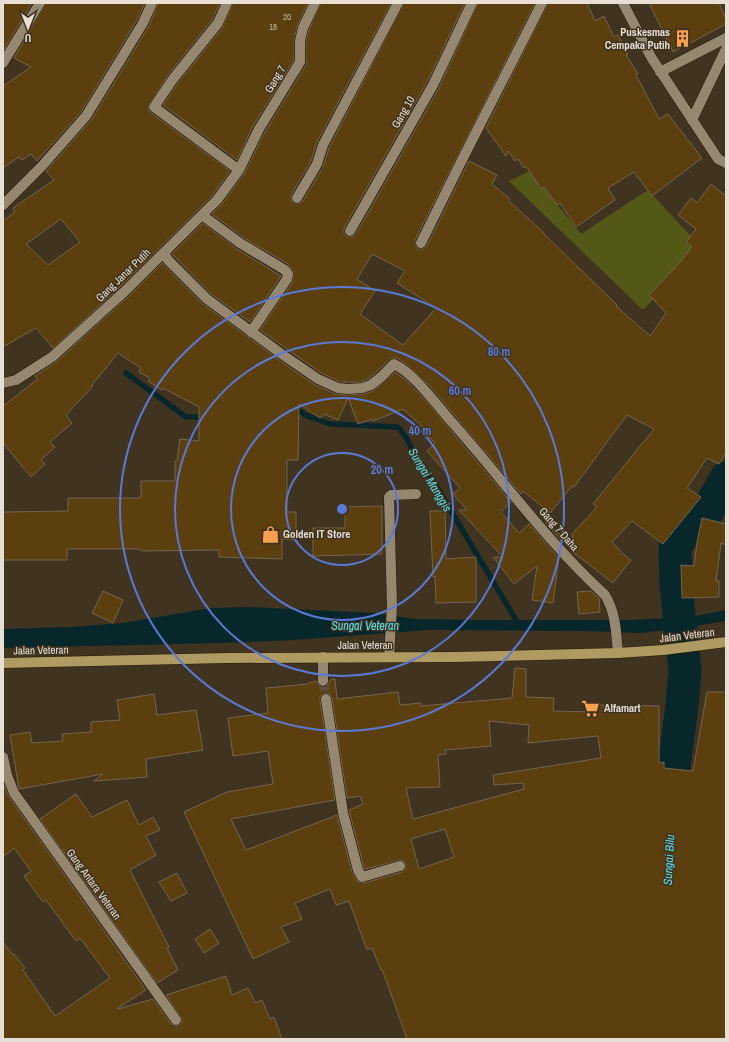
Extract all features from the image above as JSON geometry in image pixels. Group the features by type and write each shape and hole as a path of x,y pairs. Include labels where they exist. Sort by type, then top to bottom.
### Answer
{"main road":[{"name":"Jalan Veteran","path":"3,663 618,653 663,650 726,642"}],"street":[{"path":"3,63 40,3"},
{"path":"3,205 42,166 86,116 143,24 152,3"},
{"path":"227,3 218,22 173,79 154,107 240,167"},
{"name":"Gang 7","path":"240,167 259,129 300,62 300,41 303,28 315,3"},
{"path":"297,198 317,164 323,145 398,3"},
{"name":"Gang 10","path":"350,231 433,85 472,3"},
{"path":"421,243 462,158 542,3"},
{"path":"623,3 660,72 718,159 726,163"},
{"path":"660,72 726,38"},
{"path":"692,120 726,49"},
{"name":"Gang Janar Putih","path":"3,383 16,380 52,358 124,292 217,200 240,167"},
{"path":"164,253 168,260 207,299 251,332 287,279 288,274 285,270 240,243 202,215"},
{"name":"Gang 7 Daha","path":"251,332 318,379 338,388 352,389 367,387 396,364 412,377 460,431 559,549 605,595 610,603 614,618 618,653"},
{"path":"389,657 392,606 389,497 391,495 416,494"},
{"path":"323,657 323,681"},
{"path":"326,700 343,813 358,870 362,877 400,866"},
{"name":"Gang Antara Veteran","path":"3,757 7,775 14,794 176,1020"}],"green space":[{"path":"530,171 581,234 648,190 702,248 643,310 509,181"}],"water":[{"name":"Sungai Veteran","path":"251,607 374,613 415,619 475,620 633,620 695,616 726,610 726,621 640,633 585,631 429,630 294,640 3,648 3,629 71,627 123,623 211,608"}],"building":[{"path":"3,3 32,3 3,51"},
{"path":"46,3 145,3 137,20 81,112 37,161 31,154 22,160 19,157 3,168 3,86 31,67 14,58"},
{"path":"158,3 220,3 212,20 168,75 148,107 150,112 230,171 212,196 120,287 53,348 36,328 3,347 3,221 15,212 13,208 54,180 46,171 92,119 149,26","holes":["61,219 80,242 48,265 26,244"]},
{"path":"233,3 308,3 297,27 294,41 294,60 253,126 237,160 163,105 178,83 223,27"},
{"path":"321,3 391,3 317,142 311,161 291,195 291,201 297,204 303,201 323,167 329,148 404,3 465,3 427,82 344,228 344,234 347,237 353,237 356,234 439,88 478,3 535,3 415,240 415,244 418,249 422,249 427,246 469,161 497,175 492,184 510,199 509,201 543,232 617,305 616,306 650,336 666,313 649,295 676,267 692,247 686,242 696,229 678,215 691,198 697,203 711,184 726,196 726,452 719,464 707,458 687,488 701,497 663,544 632,521 612,542 631,560 613,583 574,553 572,534 597,507 593,504 654,429 627,415 574,487 572,486 550,513 523,491 521,494 429,385 405,363 397,358 392,358 368,379 361,382 340,382 321,373 260,330 292,283 294,272 288,264 244,238 212,214 222,204 244,174 265,132 306,65 306,42 309,30","holes":["372,254 405,271 397,283 436,308 403,345 360,314 375,291 357,279"]},
{"path":"548,3 587,3 595,21 604,16 614,37 618,35 628,54 626,55 638,74 636,75 659,119 668,114 702,158 652,196 634,172 608,188 615,200 576,227 560,203 557,205 544,187 541,189 526,166 524,168 518,159 515,161 508,151 506,156 486,128"},
{"name":"Puskesmas Cempaka Putih","path":"649,3 719,3 726,19 726,24 673,52"},
{"path":"203,223 237,249 281,276 250,322 211,294 172,254"},
{"path":"162,263 203,304 315,385 336,394 348,395 363,394 373,391 395,372 406,380 426,401 511,502 501,512 519,533 529,524 559,558 553,603 532,600 537,566 514,584 493,557 503,557 459,510 467,510 453,494 460,488 427,451 435,443 425,433 427,431 403,409 373,421 372,419 358,424 348,398 338,420 324,414 320,418 299,404 298,460 287,460 287,512 296,512 296,540 282,539 282,559 219,557 219,550 141,551 141,549 67,549 67,560 3,560 3,512 68,511 68,498 141,498 141,481 175,481 175,461 177,461 180,439 199,441 199,407 163,388 162,390 148,381 150,378 139,372 141,368 118,353 92,385 93,386 66,415 72,423 50,442 55,447 41,460 45,464 31,477 3,443 3,406 38,379 35,376 56,362 128,297"},
{"path":"382,506 382,554 313,556 313,528 345,528 345,507"},
{"path":"430,511 445,511 446,559 476,557 476,602 436,603 435,576 433,577"},
{"path":"702,518 726,524 726,545 721,543 716,581 719,581 719,597 682,598 681,565 694,566"},
{"path":"545,522 562,536 562,541 549,527"},
{"path":"103,591 123,600 113,623 92,613"},
{"path":"591,591 599,598 600,612 579,614 577,592"},
{"path":"515,668 526,669 526,697 554,698 553,711 595,712 596,705 659,706 659,763 664,762 664,768 693,771 707,692 726,692 726,1039 407,1039 382,969 381,970 372,948 367,950 349,901 336,905 330,889 295,903 302,919 281,927 289,942 253,959 184,812 227,792 273,784 268,751 233,756 228,718 268,713 266,688 308,684 317,681 319,686 323,687 328,685 330,680 335,679 337,699 398,692 400,705 421,703 421,706 512,698","holes":["325,693 329,693 332,698 347,798 360,796 363,804 349,810 364,868 401,860 404,861 406,865 406,868 402,872 364,883 358,882 352,872 337,815 246,850 231,819 335,800 320,696","489,721 529,725 528,743 598,736 601,758 493,775 494,785 523,783 524,789 413,819 406,788 440,787 438,755 446,754 445,750 491,746","445,829 454,857 419,869 411,839"]},
{"path":"154,694 157,715 196,710 203,750 146,759 147,777 94,781 103,774 19,789 10,735 30,732 32,743 63,741 62,734 91,732 91,722 120,720 117,700"},
{"path":"3,783 9,797 146,990 118,1009 153,999 171,1024 177,1026 182,1023 182,1019 166,995 226,976 232,995 248,988 255,1003 262,1000 270,1019 274,1017 282,1039 3,1039 3,942 25,968 23,970 55,1016 110,978 80,938 76,941 46,900 43,902 24,876 31,871 14,848 3,857"},
{"path":"76,794 92,817 127,800 139,825 153,817 160,830 146,836 156,855 130,870 169,947 167,948 178,970 157,983 40,819"},
{"path":"177,873 187,893 171,901 159,882"},
{"path":"210,929 219,943 204,953 195,939"}],"waterway":[{"name":"Sungai Manggis","path":"126,373 186,417 205,417"},
{"name":"Sungai Manggis","path":"294,407 305,415 330,424 398,427 407,439 416,457 435,484 519,625"},
{"name":"Sungai Bilu","path":"672,814 673,773 685,671 676,586 675,547 686,530 707,512 726,478"}],"tunnel":[{"path":"323,681 326,699"}],"place":[{"name":"Puskesmas Cempaka Putih","path":"683,38"},
{"name":"Golden IT Store","path":"270,534"},
{"name":"Alfamart","path":"591,708"}]}
